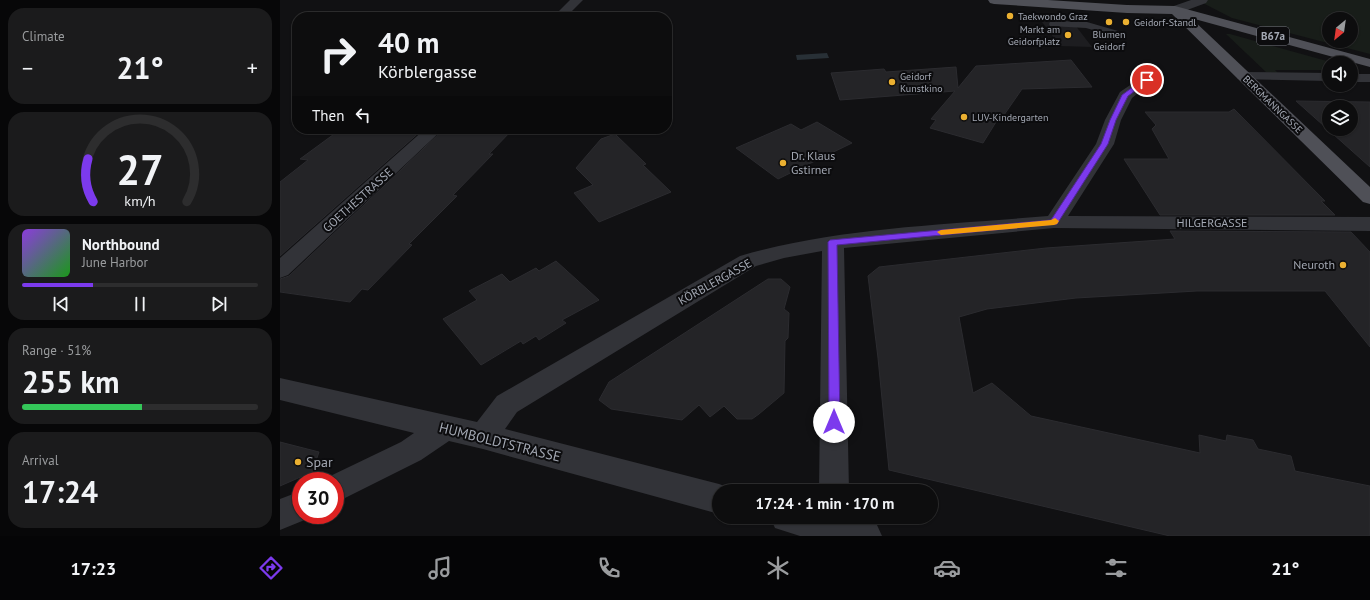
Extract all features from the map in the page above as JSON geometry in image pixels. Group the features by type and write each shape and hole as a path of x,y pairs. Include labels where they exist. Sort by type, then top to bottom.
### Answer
{"main road":[{"path":"994,0 1127,9 1175,10"},
{"name":"B67a","path":"1164,0 1175,10 1370,63"},
{"name":"BERGMANNGASSE","path":"1175,10 1370,198"}],"street":[{"path":"565,12 578,0"},
{"path":"1175,10 1202,0"},
{"path":"1243,76 1322,77"},
{"path":"1358,78 1370,78"},
{"path":"1054,222 1104,144 1125,95 1147,80"},
{"name":"GOETHESTRASSE","path":"280,270 430,134"},
{"name":"HILGERGASSE","path":"1054,222 1370,224"},
{"name":"KÖRBLERGASSE","path":"483,436 507,404 748,261 784,251 833,242 1054,222"},
{"path":"833,242 834,484"},
{"name":"HUMBOLDTSTRASSE","path":"280,389 483,436 712,497"},
{"path":"344,484 411,451 445,428"},
{"path":"280,516 292,510"},
{"path":"820,524 845,529"}],"lane":[{"path":"1054,24 1087,25 1114,33"}],"shaded area":[{"path":"1197,0 1370,0 1370,54 1347,48 1358,48 1358,12 1322,12 1322,41 1232,18"},
{"name":"Markt am Geidorfplatz","path":"1036,14 1066,18 1070,25 1075,25 1092,47 1060,46"},
{"path":"1226,34 1322,60 1322,70 1275,70 1278,73 1266,72"},
{"path":"827,53 829,58 797,60 796,55"}],"building":[{"path":"1071,60 1092,87 1022,89 1004,115 1001,114 983,143 930,128 936,120 931,119 955,91 840,100 831,73 884,69 886,72 956,67 958,88 976,66"},
{"path":"1296,101 1322,101 1322,124"},
{"path":"1358,102 1370,102 1370,167 1335,136 1358,136"},
{"path":"1234,109 1325,201 1321,201 1335,215 1160,215 1124,159 1169,159 1152,129 1156,125 1145,112 1229,112"},
{"name":"Dr. Klaus Gstirner","path":"817,122 852,143 778,179 736,148 791,124 801,130"},
{"path":"334,134 417,134 280,256 280,182 308,160 300,159"},
{"path":"439,134 508,134 489,154 493,154 453,195 457,196 409,244 412,245 368,290 362,289 350,302 280,292 280,279 289,276"},
{"path":"615,134 646,164 643,165 671,192 599,222 574,193 593,185 576,168 601,139"},
{"path":"1170,231 1351,232 1370,252 1370,347 1325,291 1197,291 1076,298 987,309 959,317 973,393 992,383 1031,416 1200,453 1199,435 1226,441 1227,435 1253,440 1258,449 1291,456 1295,471 1370,486 1370,536 1170,536 889,470 868,276 879,267 1046,248 1175,239"},
{"path":"556,261 599,300 562,320 566,323 539,340 536,336 523,344 521,341 481,365 443,319 477,300 469,291 502,274 510,282 536,268 539,271"},
{"path":"768,279 781,279 790,287 784,309 789,313 788,338 785,341 784,393 759,414 752,419 737,419 724,406 710,417 699,405 682,420 611,409 599,400 609,382"},
{"name":"Spar","path":"280,442 319,452 312,472 292,472 292,481 280,486"}],"slow traffic":[{"path":"941,232 1055,221"}],"place":[{"name":"Taekwondo Graz","path":"1010,16"},
{"name":"Blumen Geidorf","path":"1109,22"},
{"name":"Geidorf-Standl","path":"1126,22"},
{"name":"Markt am Geidorfplatz","path":"1068,35"},
{"name":"Geidorf Kunstkino","path":"892,82"},
{"name":"LUV-Kindergarten","path":"964,117"},
{"name":"Dr. Klaus Gstirner","path":"783,163"},
{"name":"Neuroth","path":"1343,265"},
{"name":"Spar","path":"298,462"}],"route":[{"path":"834,422 833,242 1054,222 1104,144 1125,95 1147,80"}]}
